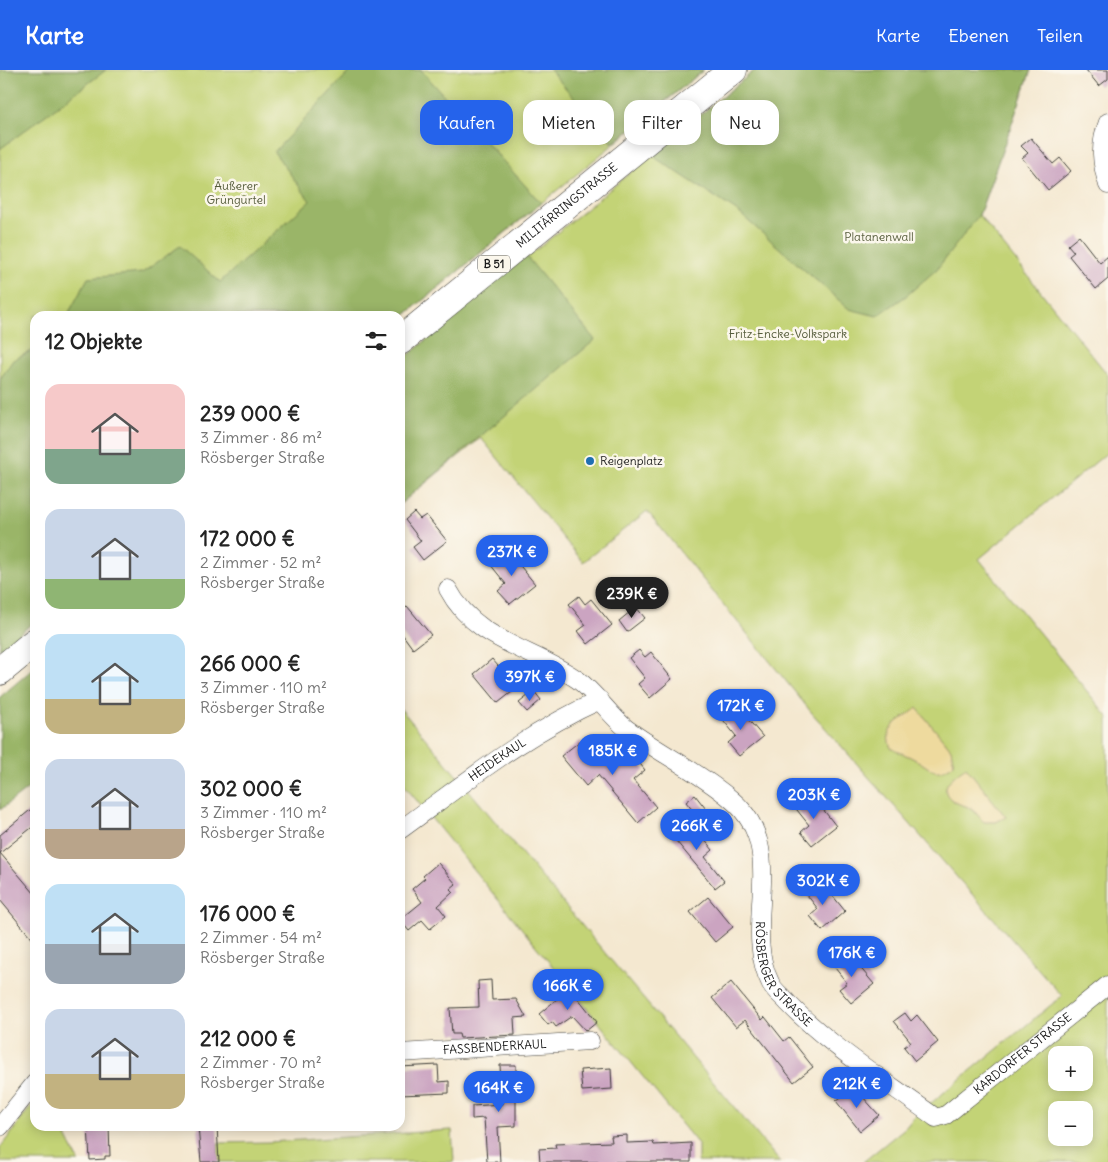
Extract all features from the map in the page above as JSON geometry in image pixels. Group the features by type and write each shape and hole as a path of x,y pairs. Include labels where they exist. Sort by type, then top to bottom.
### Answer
{"main road":[{"name":"MILITÄRRINGSTRASSE","path":"405,337 733,70"},
{"path":"0,670 30,646"}],"street":[{"path":"1108,122 1102,145 1101,164 1108,185"},
{"name":"RÖSBERGER STRASSE","path":"448,590 457,606 472,622 500,640 578,680 626,728 733,800 750,821 759,837 762,856 762,956 771,984 806,1022 936,1118"},
{"name":"HEIDEKAUL","path":"405,826 521,741 571,712 600,700"},
{"name":"KARDORFER STRASSE","path":"936,1118 946,1115 1108,985"},
{"name":"FASSBENDERKAUL","path":"405,1053 590,1041"},
{"path":"0,1127 30,1090"}],"green space":[{"name":"Äußerer Grüngürtel","path":"0,70 704,70 667,100 624,100 624,136 614,144 614,100 523,100 523,145 612,145 405,315 405,311 30,311 30,625 0,650"},
{"path":"0,70 106,70 0,149"},
{"path":"351,70 421,70 448,100 420,100 420,145 489,145 541,203 405,315 405,311 70,311 88,278 142,273 180,246 220,282 310,201 274,152"},
{"path":"550,70 704,70 667,100 624,100 624,134 614,142 614,100 576,100"},
{"name":"Fritz-Encke-Volkspark","path":"755,70 1031,70 979,215 1108,375 1108,452 979,559 1108,717 1108,1162 863,1162 906,1127 914,1117 1062,996 812,713 647,511 583,562 481,438 405,500 405,358 664,145 701,145 701,114 711,106 711,145 779,145 779,100 719,100"},
{"name":"Platanenwall","path":"755,70 1031,70 979,215 937,269 906,296 877,316 849,309 738,212 651,155 663,145 701,145 701,114 711,106 711,145 779,145 779,100 718,100"},
{"path":"526,256 595,340 405,500 405,358"},
{"path":"30,352 30,625 0,650 0,379 13,360"},
{"path":"30,671 30,787 0,810 0,697"},
{"path":"405,714 780,1162 698,1162 698,1144 405,786"},
{"path":"30,1108 30,1131 64,1131 79,1162 0,1162 0,1148"},
{"path":"452,1130 454,1162 219,1162 218,1143 269,1142"}],"sand":[{"path":"917,708 951,749 954,764 942,771 934,771 913,758 891,748 889,734 891,729"},
{"path":"966,767 1006,817 996,822 984,822 972,809 957,803 949,797 946,792 948,783"}],"building":[{"path":"1086,70 1108,70 1108,79 1099,86"},
{"path":"1031,138 1053,164 1060,158 1071,171 1048,190 1022,158 1028,153 1021,146"},
{"path":"1079,236 1100,263 1108,256 1108,279 1096,289 1069,256 1074,252 1068,245"},
{"path":"414,512 420,519 426,515 447,541 423,560 413,547 421,541 405,520"},
{"path":"507,550 535,584 510,604 498,591 506,584 490,564"},
{"path":"579,596 585,604 591,599 612,625 588,644 578,631 586,625 569,604"},
{"path":"407,606 431,635 413,649 405,638 405,607"},
{"path":"636,607 645,618 627,632 619,621"},
{"path":"639,650 645,657 651,652 672,679 650,698 638,684 645,678 629,658"},
{"path":"492,659 517,688 498,703 474,674"},
{"path":"534,691 541,700 527,712 519,703"},
{"path":"730,708 736,715 741,711 763,737 739,756 728,743 736,736 720,716"},
{"path":"580,741 598,763 623,743 645,770 633,780 656,807 638,823 598,775 586,786 561,756"},
{"path":"695,795 706,809 697,816 686,802"},
{"path":"803,797 809,804 815,799 836,826 812,845 801,832 809,825 793,805"},
{"path":"30,810 30,829 0,853 0,835"},
{"path":"689,821 713,850 705,857 724,881 715,888 671,835"},
{"path":"0,853 30,888 30,936 0,900"},
{"path":"438,863 456,884 450,889 453,892 438,906 446,916 430,929 422,920 409,931 405,926 405,916 422,902 412,889 425,878 423,876"},
{"path":"813,881 819,889 824,885 845,911 822,931 810,916 818,909 803,890"},
{"path":"708,897 733,927 715,942 690,912"},
{"path":"841,955 847,962 852,958 874,984 851,1003 839,989 847,983 831,963"},
{"path":"491,980 492,1000 516,999 526,1017 514,1018 515,1035 460,1038 459,1034 452,1034 450,1008 479,1007 478,981"},
{"path":"731,982 762,1020 765,1017 784,1041 789,1037 813,1067 794,1082 745,1020 736,1027 712,998"},
{"path":"570,988 597,1022 586,1031 572,1016 556,1027 552,1022 548,1025 539,1014"},
{"path":"905,1013 911,1021 917,1015 938,1042 915,1061 904,1047 911,1042 894,1021"},
{"path":"438,1065 439,1082 449,1081 449,1093 405,1095 405,1067"},
{"path":"500,1065 516,1065 516,1126 498,1127 500,1162 487,1162 484,1118 472,1119 472,1106 502,1104"},
{"path":"611,1068 612,1089 582,1091 580,1070"},
{"path":"854,1087 879,1115 860,1131 836,1101"},
{"path":"88,1131 109,1131 110,1156 105,1156 105,1159 90,1160"},
{"path":"198,1131 217,1131 219,1162 201,1162"},
{"path":"627,1135 627,1143 653,1142 654,1145 691,1143 691,1162 540,1162 539,1149 556,1148 555,1144 612,1142 611,1136"}],"place":[{"name":"Reigenplatz","path":"590,461"}]}
